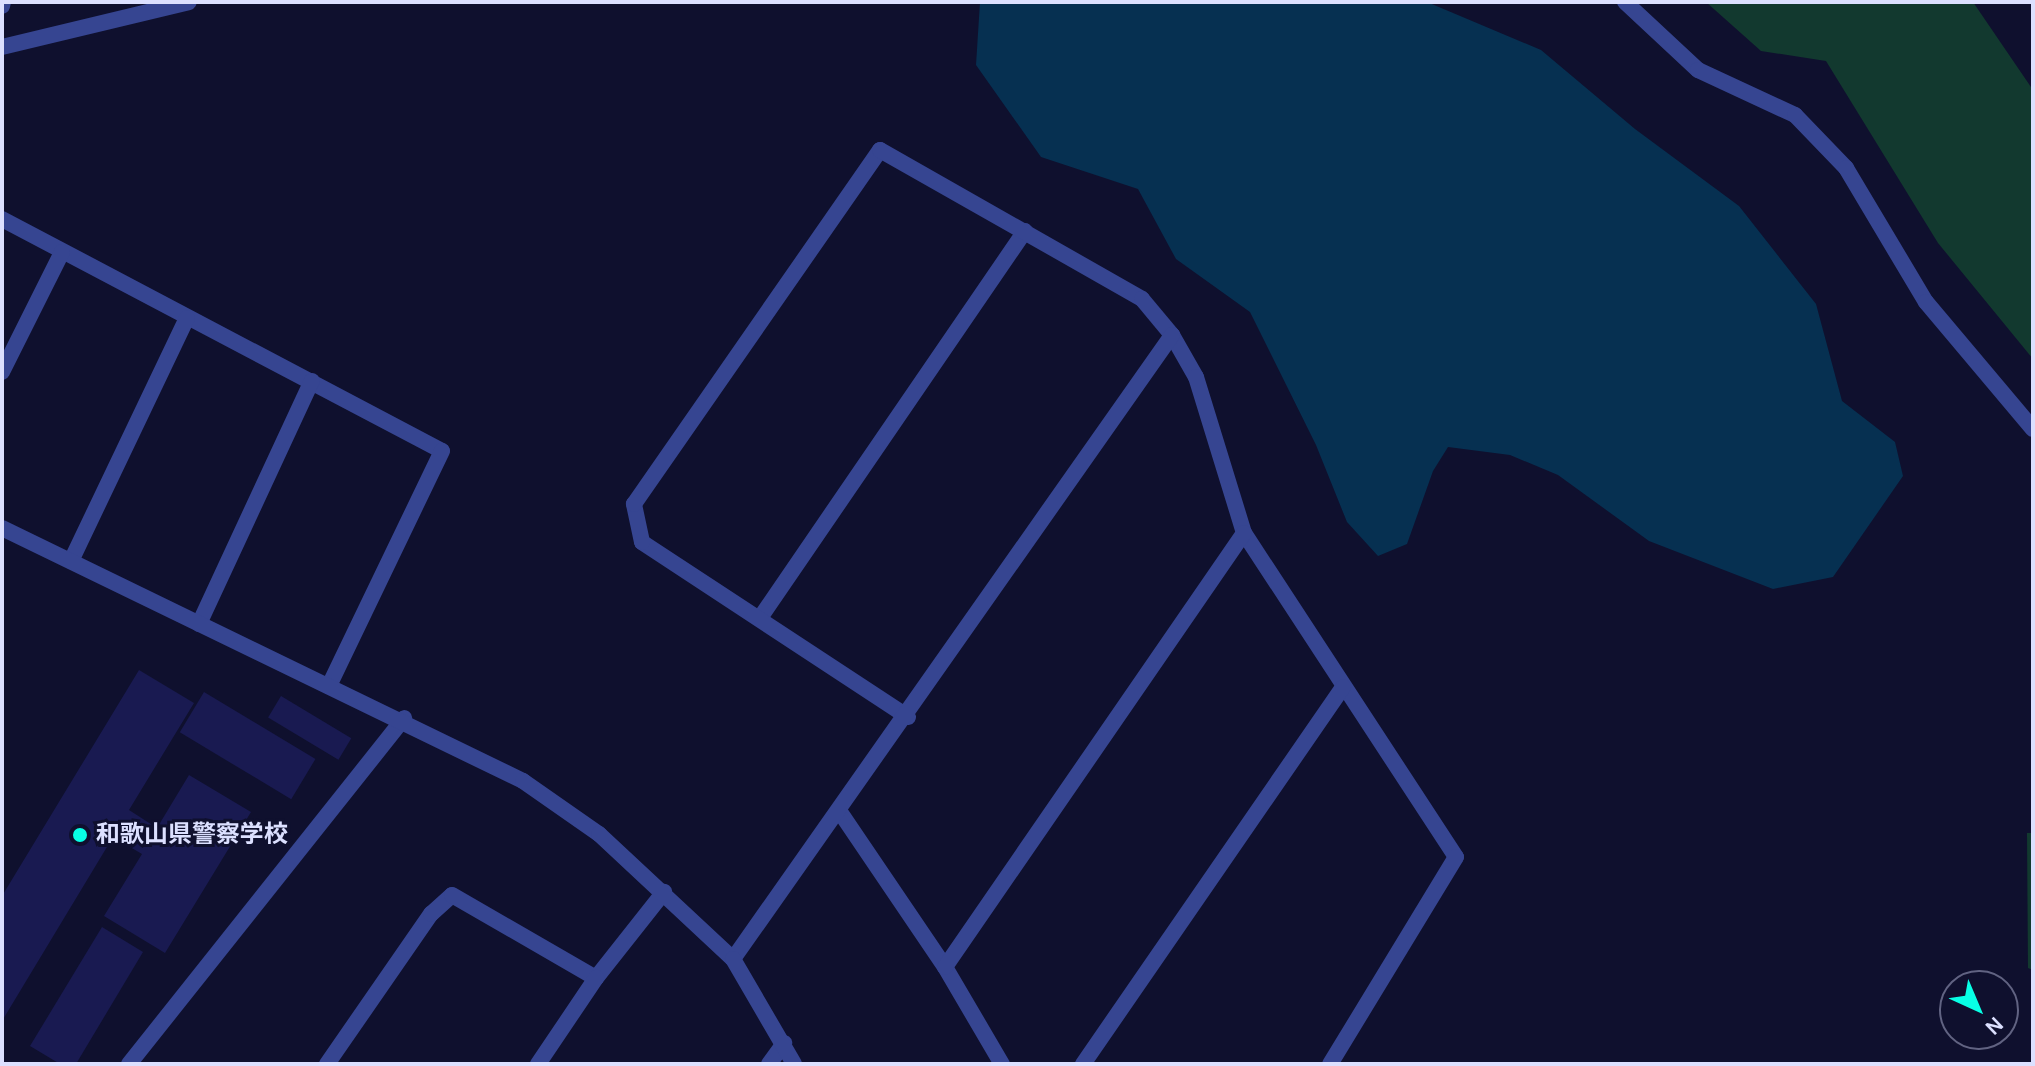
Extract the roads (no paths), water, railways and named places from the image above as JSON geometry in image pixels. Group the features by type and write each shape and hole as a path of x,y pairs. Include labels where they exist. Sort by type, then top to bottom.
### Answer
{"street":[{"path":"2,47 189,2"},
{"path":"1625,2 1698,70 1795,115 1846,168 1926,302 2033,429"},
{"path":"908,717 642,542 634,504 880,150 1142,299 1172,335 1196,377 1244,533 1456,857 1330,1064"},
{"path":"2,219 442,451 329,686"},
{"path":"760,618 1025,231"},
{"path":"2,372 62,252"},
{"path":"71,561 187,318"},
{"path":"733,959 908,717 1172,335"},
{"path":"199,624 312,381"},
{"path":"2,528 329,686 404,718 523,781 599,834 733,959 794,1064"},
{"path":"945,967 1244,533"},
{"path":"1083,1064 1343,687"},
{"path":"129,1064 404,718"},
{"path":"840,812 945,967 1002,1064"},
{"path":"538,1064 596,978 664,892"},
{"path":"327,1064 431,914 452,895 596,978"},
{"path":"769,1064 784,1043"}],"water":[{"path":"980,2 1427,2 1541,50 1635,129 1739,206 1816,304 1842,401 1895,442 1903,476 1833,577 1773,589 1649,541 1558,475 1510,455 1448,447 1433,471 1407,544 1378,556 1347,522 1316,445 1250,312 1176,259 1138,189 1041,157 976,65"}],"place":[{"name":"和歌山県警察学校","path":"80,835"}]}
